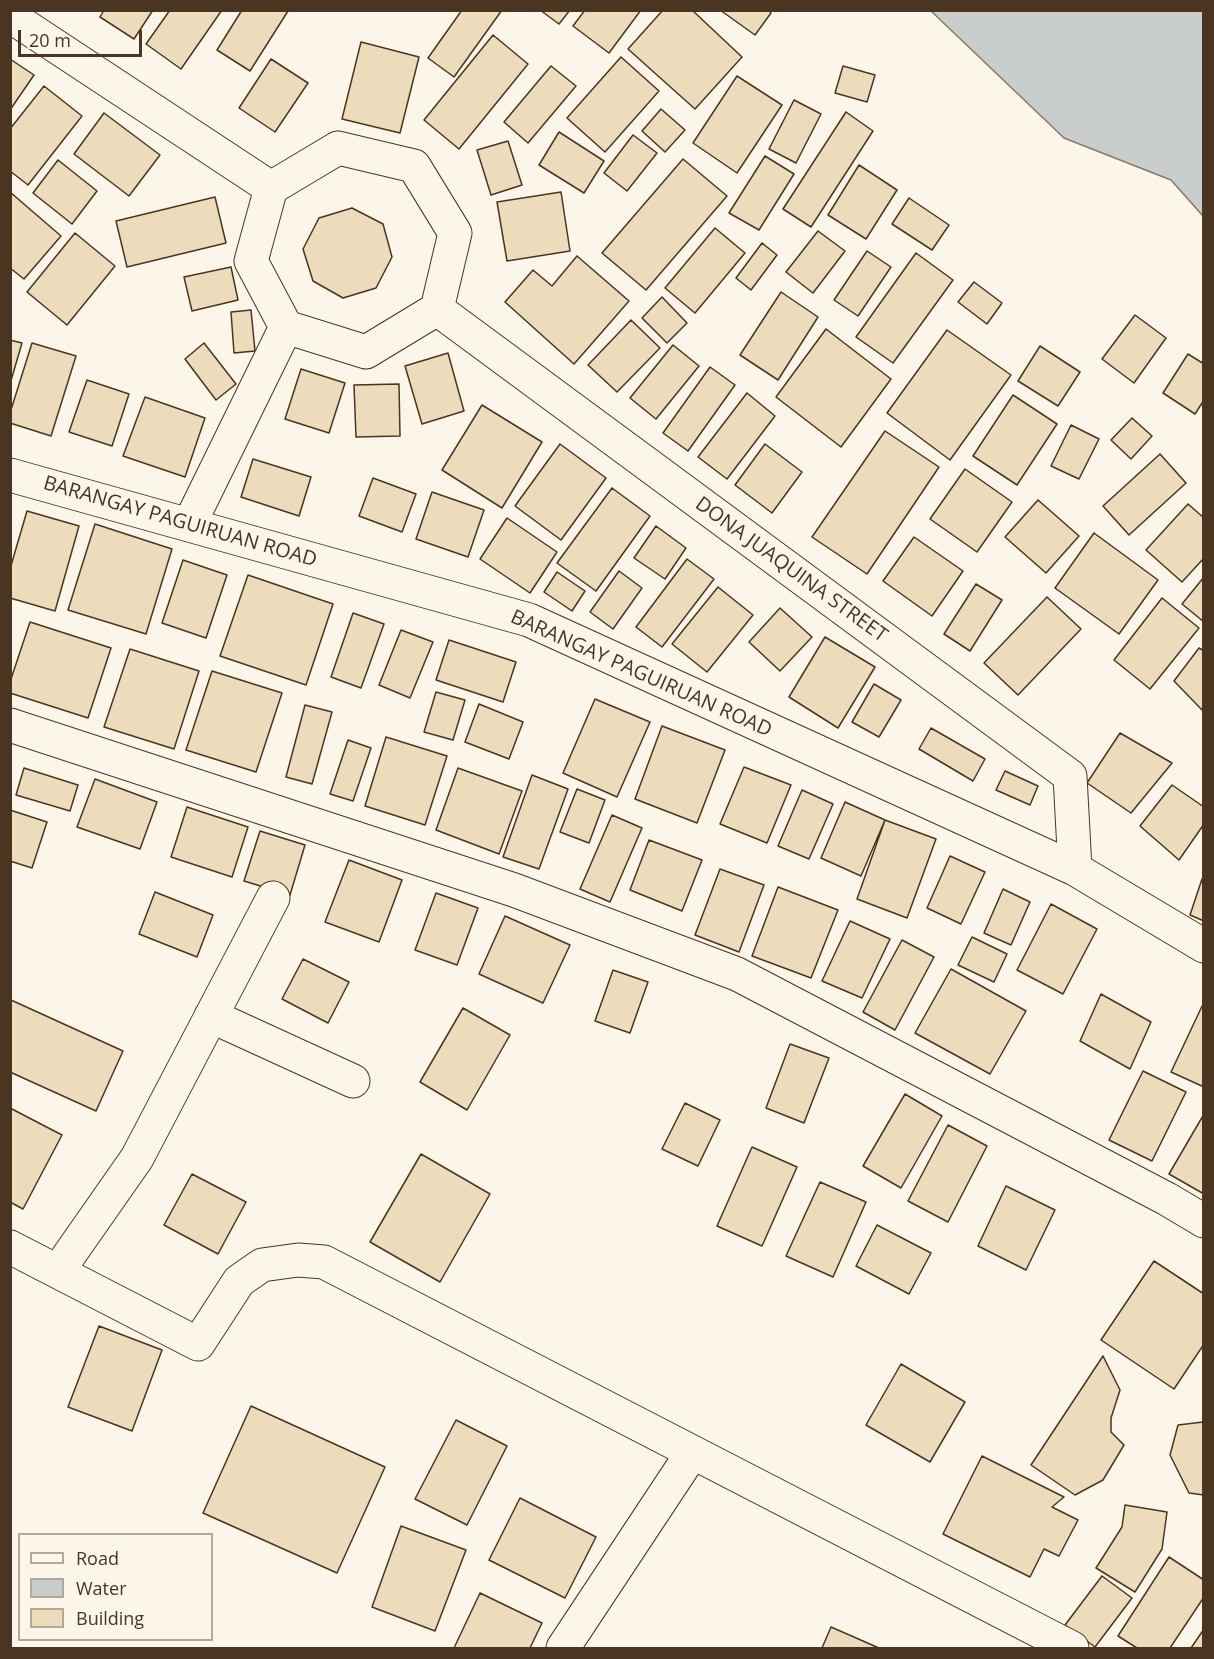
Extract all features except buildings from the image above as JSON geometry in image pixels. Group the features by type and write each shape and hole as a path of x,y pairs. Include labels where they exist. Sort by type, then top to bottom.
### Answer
{"street":[{"path":"10,16 271,188"},
{"path":"338,148 414,166 455,233 437,309 366,352 286,327 251,261 271,188 338,148"},
{"name":"DONA JUAQUINA STREET","path":"437,309 1070,776 1075,869"},
{"path":"189,525 286,327"},
{"name":"BARANGAY PAGUIRUAN ROAD","path":"10,475 529,620 1075,869 1203,946"},
{"path":"10,725 514,890 737,974 1167,1199 1203,1221"},
{"path":"58,1272 137,1158 273,898"},
{"path":"211,1017 353,1081"},
{"path":"10,1247 198,1344 239,1281 262,1265 298,1260 324,1262 1072,1648"},
{"path":"563,1648 692,1453"}],"water":[{"path":"931,11 1203,11 1203,216 1171,180 1064,138"}]}
